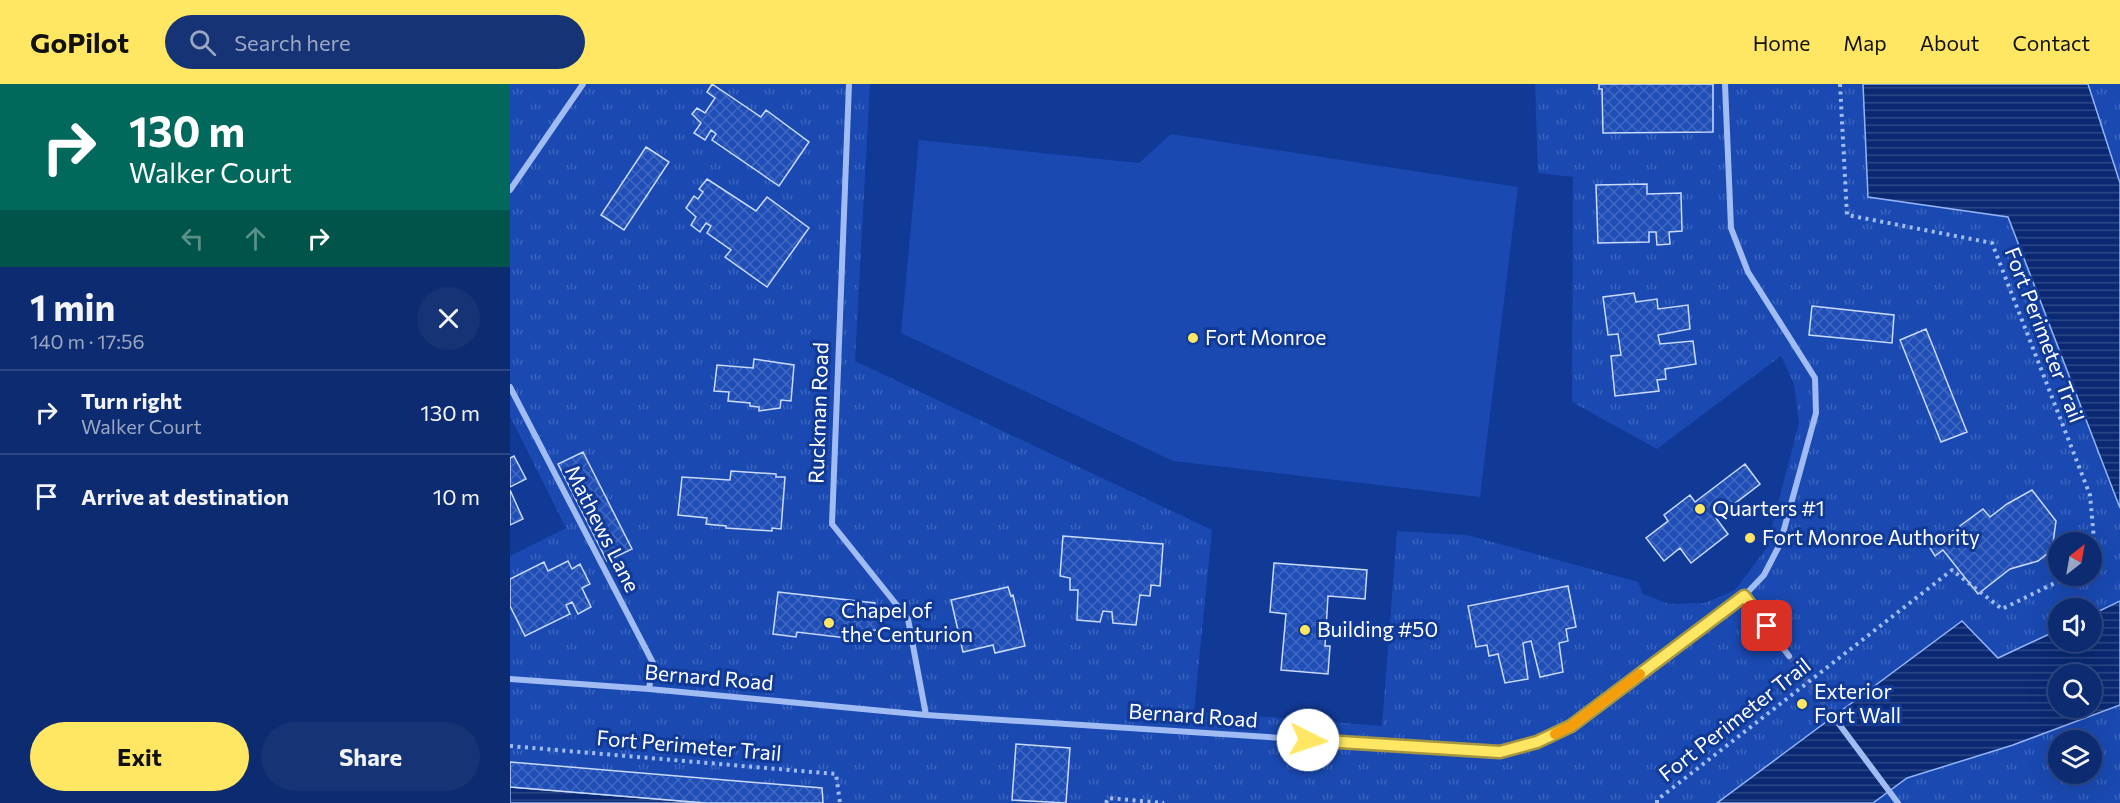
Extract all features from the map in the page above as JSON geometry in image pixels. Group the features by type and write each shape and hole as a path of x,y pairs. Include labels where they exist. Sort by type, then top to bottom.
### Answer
{"street":[{"path":"510,190 583,84"},
{"name":"Ruckman Road","path":"849,84 832,524 908,619 926,716"},
{"name":"Bernard Road","path":"510,679 649,689 926,716 1500,752 1537,742 1571,726 1744,596 1764,575 1780,544 1816,413 1815,378 1748,272 1731,228 1725,84"},
{"name":"Mathews Lane","path":"510,387 653,663 649,689"},
{"path":"1744,596 1789,656"},
{"path":"1836,720 1898,803"}],"path":[{"name":"Fort Perimeter Trail","path":"1840,84 1847,215 1992,243 2090,495 2093,532"},
{"name":"Fort Perimeter Trail","path":"1657,803 1657,800 1952,570 2002,609 2049,586"},
{"name":"Fort Perimeter Trail","path":"510,746 836,774 840,803"},
{"path":"1106,803 1108,798 1164,803"}],"green space":[{"path":"510,84 870,84 855,361 1212,530 1194,711 1382,726 1397,531 1467,535 1638,582 1643,594 1669,604 1705,603 1735,590 1766,549 1799,423 1794,384 1781,356 1657,449 1572,402 1573,177 1538,173 1535,84 2120,84 2120,803 510,803 510,556 566,528 510,416"},
{"path":"1171,134 1518,187 1480,497 1173,461 901,333 919,140 1139,163"}],"shaded area":[{"path":"1863,84 2088,84 2120,183 2120,508 2008,217 1868,197"},
{"path":"2120,601 2120,705 2102,712 2102,664 2048,664 2048,718 2085,718 2013,745 1907,778 1873,803 1717,803 1962,621 1998,658 2048,635 2048,652 2102,652 2102,610"},
{"path":"510,787 706,803 510,803"}],"building":[{"path":"712,84 761,117 766,110 809,142 779,186 712,140 716,134 711,130 705,140 694,133 701,123 692,114 697,108 705,113 715,98 707,92"},
{"path":"1599,84 1713,84 1713,132 1603,133 1602,89 1599,89"},
{"path":"646,147 669,162 624,230 601,215"},
{"path":"707,179 756,211 767,197 809,228 767,287 725,257 731,250 707,233 711,226 706,223 700,232 691,225 696,217 686,208 694,196 698,199 703,192 699,189"},
{"path":"1647,184 1647,194 1681,193 1682,231 1669,232 1670,244 1657,245 1656,232 1649,232 1649,242 1598,243 1596,185"},
{"path":"1634,293 1636,302 1657,299 1658,309 1688,305 1690,329 1658,335 1660,344 1693,341 1696,364 1665,369 1666,379 1657,380 1659,391 1615,396 1611,356 1621,355 1618,334 1608,335 1603,297"},
{"path":"1812,306 1894,315 1892,343 1809,335"},
{"path":"1926,329 1967,432 1941,442 1900,340"},
{"path":"754,359 794,365 791,401 781,400 780,408 759,411 759,407 750,406 750,403 728,401 729,392 714,391 717,365 753,368"},
{"path":"583,452 632,549 607,561 558,464"},
{"path":"514,456 526,479 510,487 510,458"},
{"name":"Quarters #1","path":"1745,464 1760,484 1716,518 1728,534 1691,563 1680,548 1664,561 1646,538 1668,521 1664,515 1690,495 1695,502"},
{"path":"731,471 776,474 776,477 785,477 781,529 772,528 772,531 726,528 726,526 706,524 707,518 678,515 682,477 730,480"},
{"path":"510,490 523,519 510,525"},
{"path":"2032,490 2056,521 2054,532 2048,532 2048,553 2038,561 2010,569 1978,594 1943,550 1935,556 1930,548 1983,509 1990,517"},
{"path":"1063,536 1163,544 1160,586 1151,585 1150,596 1140,595 1136,625 1113,623 1112,612 1103,611 1100,622 1077,620 1078,590 1070,590 1070,578 1060,576"},
{"path":"568,561 572,569 580,564 590,584 582,588 591,607 578,614 572,602 566,605 570,614 525,636 510,606 510,579 544,562 548,571"},
{"name":"Building #50","path":"1274,563 1367,570 1365,599 1328,596 1325,646 1330,646 1328,674 1281,670 1286,614 1270,612"},
{"path":"1568,586 1576,627 1566,629 1568,641 1559,643 1563,672 1540,677 1531,641 1523,643 1528,679 1505,683 1498,654 1489,656 1487,645 1476,647 1468,606"},
{"path":"1008,587 1011,596 1013,595 1025,646 995,653 993,645 963,652 951,600"},
{"name":"Chapel of the Centurion","path":"778,592 875,603 873,614 884,615 882,631 872,630 871,641 797,632 796,637 773,634"},
{"path":"1016,744 1070,748 1066,803 1012,800"},
{"path":"510,762 822,788 823,803 706,803 510,787"}],"tunnel":[{"path":"1789,656 1836,720"}],"slow traffic":[{"path":"1555,734 1571,726 1640,674"}],"place":[{"name":"Fort Monroe","path":"1193,338"},
{"name":"Quarters #1","path":"1700,509"},
{"name":"Fort Monroe Authority","path":"1750,538"},
{"name":"Chapel of the Centurion","path":"829,623"},
{"name":"Building #50","path":"1305,630"},
{"name":"Exterior Fort Wall","path":"1802,704"}],"route":[{"path":"1308,740 1500,752 1537,742 1571,726 1744,596 1767,626"}]}
